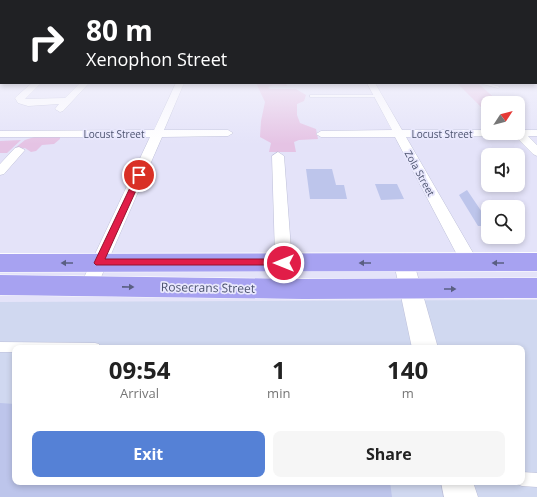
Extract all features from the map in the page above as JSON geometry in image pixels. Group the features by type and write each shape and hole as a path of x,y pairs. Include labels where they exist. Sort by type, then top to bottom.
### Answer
{"main road":[{"name":"Rosecrans Street","path":"0,263 537,262"},
{"name":"Rosecrans Street","path":"0,285 285,289 537,288"}],"street":[{"path":"21,97 21,101 28,103 67,101"},
{"path":"59,110 71,97"},
{"path":"89,286 174,97"},
{"name":"Zola Street","path":"379,97 470,263"},
{"name":"Locust Street","path":"321,134 481,133"},
{"path":"525,133 537,133"},
{"name":"Locust Street","path":"0,134 228,134"},
{"path":"525,140 537,152"},
{"path":"0,171 20,150"},
{"path":"278,156 285,289"},
{"path":"404,263 424,345"},
{"path":"458,485 461,497"}],"lane":[{"path":"0,346 12,346"},
{"path":"525,479 537,480"}],"shaded area":[{"path":"263,97 305,97 304,101 297,104 297,115 300,123 316,129 318,139 299,140 294,142 296,152 269,152 271,143 260,137 261,121 265,102"},
{"path":"471,97 481,97 481,107"},
{"path":"37,136 60,136 60,139 54,144 42,145 36,151 31,152 25,148 16,150 15,148 25,140"},
{"path":"21,140 7,153 0,153 0,141"},
{"path":"537,300 537,497 0,497 0,302"}],"building":[{"path":"306,169 332,169 336,185 344,185 347,199 310,199"},
{"path":"375,184 397,184 404,199 381,200"},
{"path":"467,190 481,211 481,226 478,226 459,195"},
{"path":"0,403 12,404 12,485 390,485 392,497 0,497"}],"route":[{"path":"139,175 99,263 284,263"}]}
